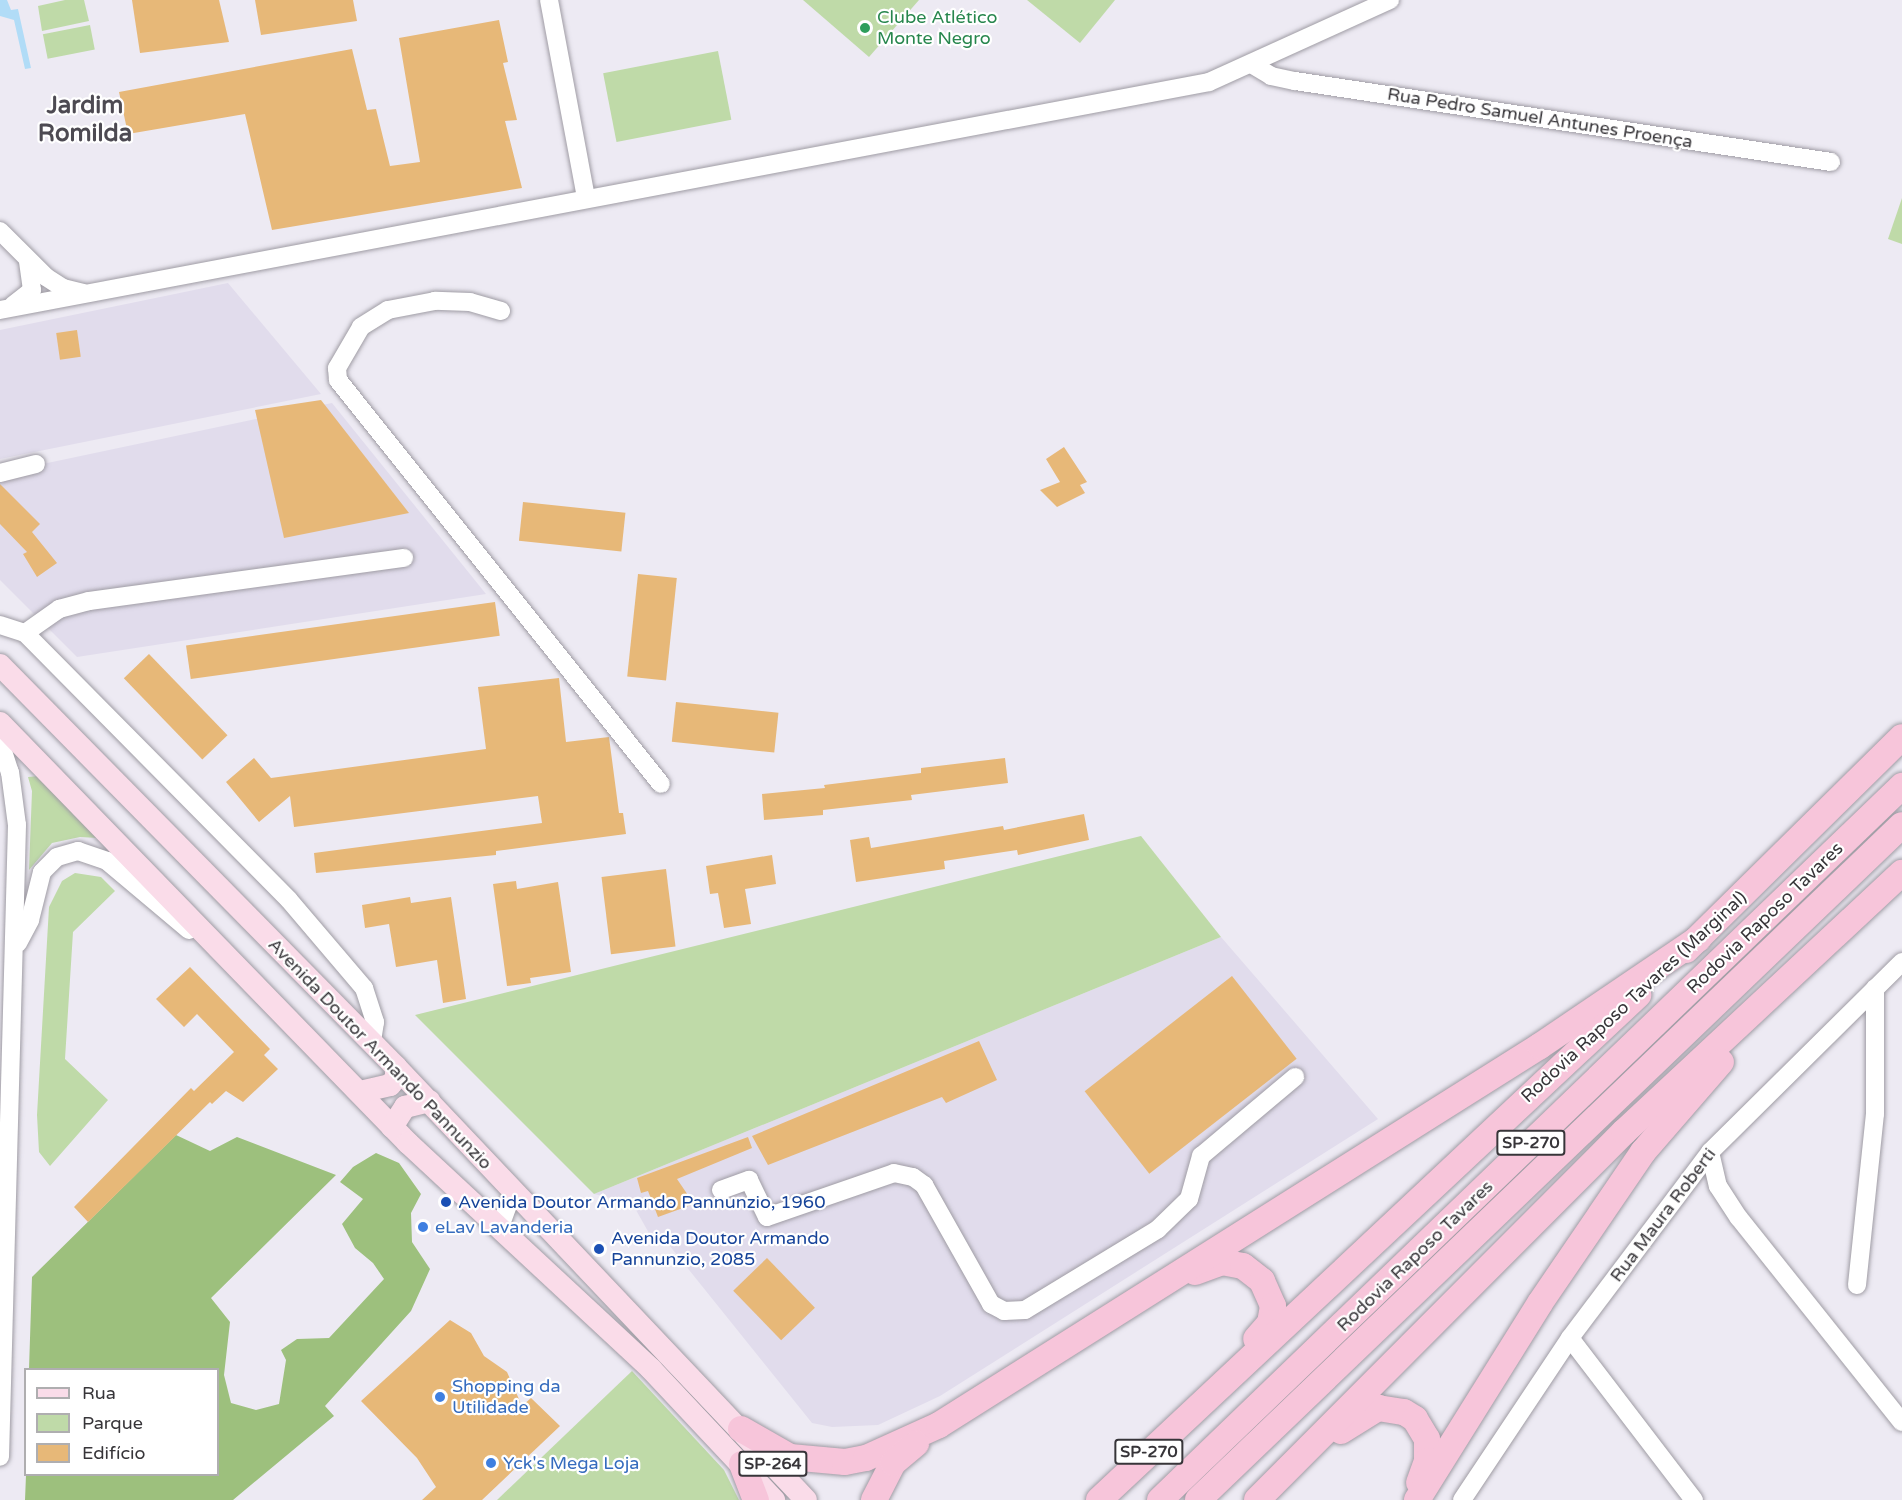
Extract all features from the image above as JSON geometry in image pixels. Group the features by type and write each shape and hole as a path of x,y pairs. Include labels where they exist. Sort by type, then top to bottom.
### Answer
{"highway":[{"name":"Rodovia Raposo Tavares (Marginal)","path":"1099,1500 1198,1404 1698,939 1902,737"},
{"name":"Rodovia Raposo Tavares","path":"1160,1500 1902,786"},
{"name":"Rodovia Raposo Tavares","path":"1198,1500 1902,825"},
{"name":"SP-270","path":"1263,1493 1624,1132 1902,873"},
{"path":"874,1500 893,1463 939,1425 1540,1046 1698,939"},
{"path":"1417,1500 1540,1303 1642,1152 1811,958"},
{"path":"1159,1285 1222,1262 1243,1266 1262,1281 1273,1306 1270,1323 1198,1404"},
{"path":"1263,1493 1365,1414 1389,1408 1415,1419 1427,1439 1427,1461 1412,1500"},
{"path":"741,1429 790,1457 845,1462 866,1458 939,1425"},
{"path":"742,1464 756,1500"}],"main road":[{"name":"Avenida Doutor Armando Pannunzio","path":"0,664 396,1066 806,1500"},
{"name":"Avenida Doutor Armando Pannunzio","path":"0,723 392,1127 651,1369 774,1500"},
{"path":"360,1092 390,1084 396,1078 396,1066"},
{"path":"392,1127 405,1107 429,1101"}],"street":[{"path":"549,0 586,198"},
{"path":"3,309 1209,82 1252,65 1390,0"},
{"name":"Rua Pedro Samuel Antunes Proença","path":"1252,65 1271,76 1295,81 1831,162"},
{"path":"0,231 28,260 63,288 86,294"},
{"path":"3,309 20,302 32,290 28,260"},
{"path":"501,311 470,302 435,302 388,310 361,327 338,368 338,380 661,784"},
{"path":"0,473 36,464"},
{"path":"25,633 59,609 89,601 404,558"},
{"path":"0,625 25,633 288,900 364,988 375,1022 372,1042"},
{"path":"0,742 16,806 15,974 7,1011 0,1456"},
{"path":"16,947 30,920 42,872 57,857 87,851 107,861 256,988"},
{"name":"Rua Maura Roberti","path":"1462,1500 1570,1338 1710,1152 1902,962"},
{"path":"0,989 15,974"},
{"path":"1857,1285 1875,1114 1875,988"},
{"path":"721,1190 749,1180 767,1217 894,1173 913,1177 924,1185 992,1304 1004,1311 1025,1311 1158,1229 1189,1198 1201,1156 1295,1077"},
{"path":"1710,1152 1718,1186 1739,1218 1902,1422"},
{"path":"500,1227 513,1192"},
{"path":"1570,1338 1694,1500"}],"shaded area":[{"path":"228,283 321,394 0,459 0,330"},
{"path":"332,403 486,594 77,657 0,580 0,473"},
{"path":"1221,937 1378,1119 940,1396 878,1425 832,1427 812,1423 665,1240 654,1242 632,1203 594,1194"}],"green space":[{"path":"65,0 84,0 89,21 42,31 38,6"},
{"name":"Clube Atlético Monte Negro","path":"803,0 919,0 869,57"},
{"path":"1027,0 1115,0 1080,43"},
{"path":"90,25 95,50 48,59 43,34"},
{"path":"718,51 731,120 617,142 603,73"},
{"path":"1902,198 1902,244 1888,239"},
{"path":"39,776 98,838 80,837 52,843 29,870 32,791 28,777"},
{"path":"1141,836 1221,937 594,1194 415,1015"},
{"path":"75,873 101,877 115,891 73,932 65,1059 108,1100 50,1166 39,1152 37,1115 49,907 62,881"},
{"path":"176,1135 210,1151 237,1137 336,1175 211,1298 230,1322 224,1375 231,1403 256,1410 279,1404 286,1360 281,1350 297,1339 329,1338 384,1279 373,1263 355,1248 342,1224 363,1199 340,1182 353,1167 376,1153 399,1163 421,1194 411,1213 412,1242 430,1269 411,1311 325,1406 334,1416 233,1500 25,1500 26,1476 219,1476 219,1368 29,1368 32,1277"},
{"path":"632,1371 724,1470 739,1500 497,1500"}],"water":[{"path":"0,0 7,0 11,10 18,9 31,68 25,69 14,20 0,16"}],"building":[{"path":"132,0 219,0 229,42 140,53"},
{"path":"255,0 353,0 357,21 261,35"},
{"path":"499,20 508,62 503,63 517,120 505,121 522,188 272,230 245,114 128,134 119,92 352,49 367,110 376,109 390,166 420,162 399,38"},
{"path":"77,330 81,357 60,360 56,333"},
{"path":"321,400 409,513 284,538 255,410"},
{"path":"1064,447 1087,482 1080,485 1085,493 1057,507 1040,490 1060,482 1046,459"},
{"path":"0,484 40,524 32,532 57,563 37,577 23,554 27,552 0,524"},
{"path":"523,502 625,513 621,552 519,541"},
{"path":"638,574 677,578 666,681 627,676"},
{"path":"495,602 500,636 191,679 186,645"},
{"path":"149,654 227,735 202,760 124,678"},
{"path":"559,678 566,742 609,737 619,813 623,813 626,834 496,851 496,855 316,873 314,853 542,823 538,796 294,827 290,796 259,822 226,782 254,758 271,778 486,749 478,687"},
{"path":"676,702 778,713 774,753 672,742"},
{"path":"1005,758 1008,783 911,795 912,800 823,810 823,815 764,820 762,794 825,788 824,785 921,773 921,768"},
{"path":"1084,814 1089,840 1018,855 1017,850 944,861 945,869 856,882 850,840 869,837 871,848 1003,826 1004,830"},
{"path":"772,855 776,884 745,889 751,924 724,928 718,893 710,894 706,866"},
{"path":"666,869 676,946 611,954 601,877"},
{"path":"516,881 517,889 558,882 571,972 530,978 531,983 507,986 493,884"},
{"path":"410,897 411,903 451,897 466,999 443,1003 437,960 396,967 389,924 365,928 362,905"},
{"path":"190,967 270,1049 264,1055 278,1069 243,1102 226,1091 212,1104 210,1102 88,1222 74,1207 191,1088 194,1091 234,1052 197,1014 184,1027 156,999"},
{"path":"1232,976 1297,1059 1149,1174 1085,1091"},
{"path":"979,1041 997,1080 946,1103 942,1097 768,1165 752,1136"},
{"path":"748,1137 752,1148 677,1179 694,1204 658,1217 648,1191 641,1193 637,1178"},
{"path":"767,1258 815,1308 781,1340 733,1291"},
{"name":"Shopping da Utilidade","path":"450,1320 471,1333 484,1356 507,1372 522,1406 531,1398 560,1426 482,1500 422,1500 436,1487 417,1458 361,1401"}],"place":[{"name":"Clube Atlético Monte Negro","path":"865,28"},
{"name":"Avenida Doutor Armando Pannunzio, 1960","path":"446,1202"},
{"name":"eLav Lavanderia","path":"423,1227"},
{"name":"Avenida Doutor Armando Pannunzio, 2085","path":"599,1249"},
{"name":"Shopping da Utilidade","path":"440,1397"},
{"name":"Yck's Mega Loja","path":"491,1463"}],"district":[{"name":"Jardim Romilda","path":"85,120"}]}
